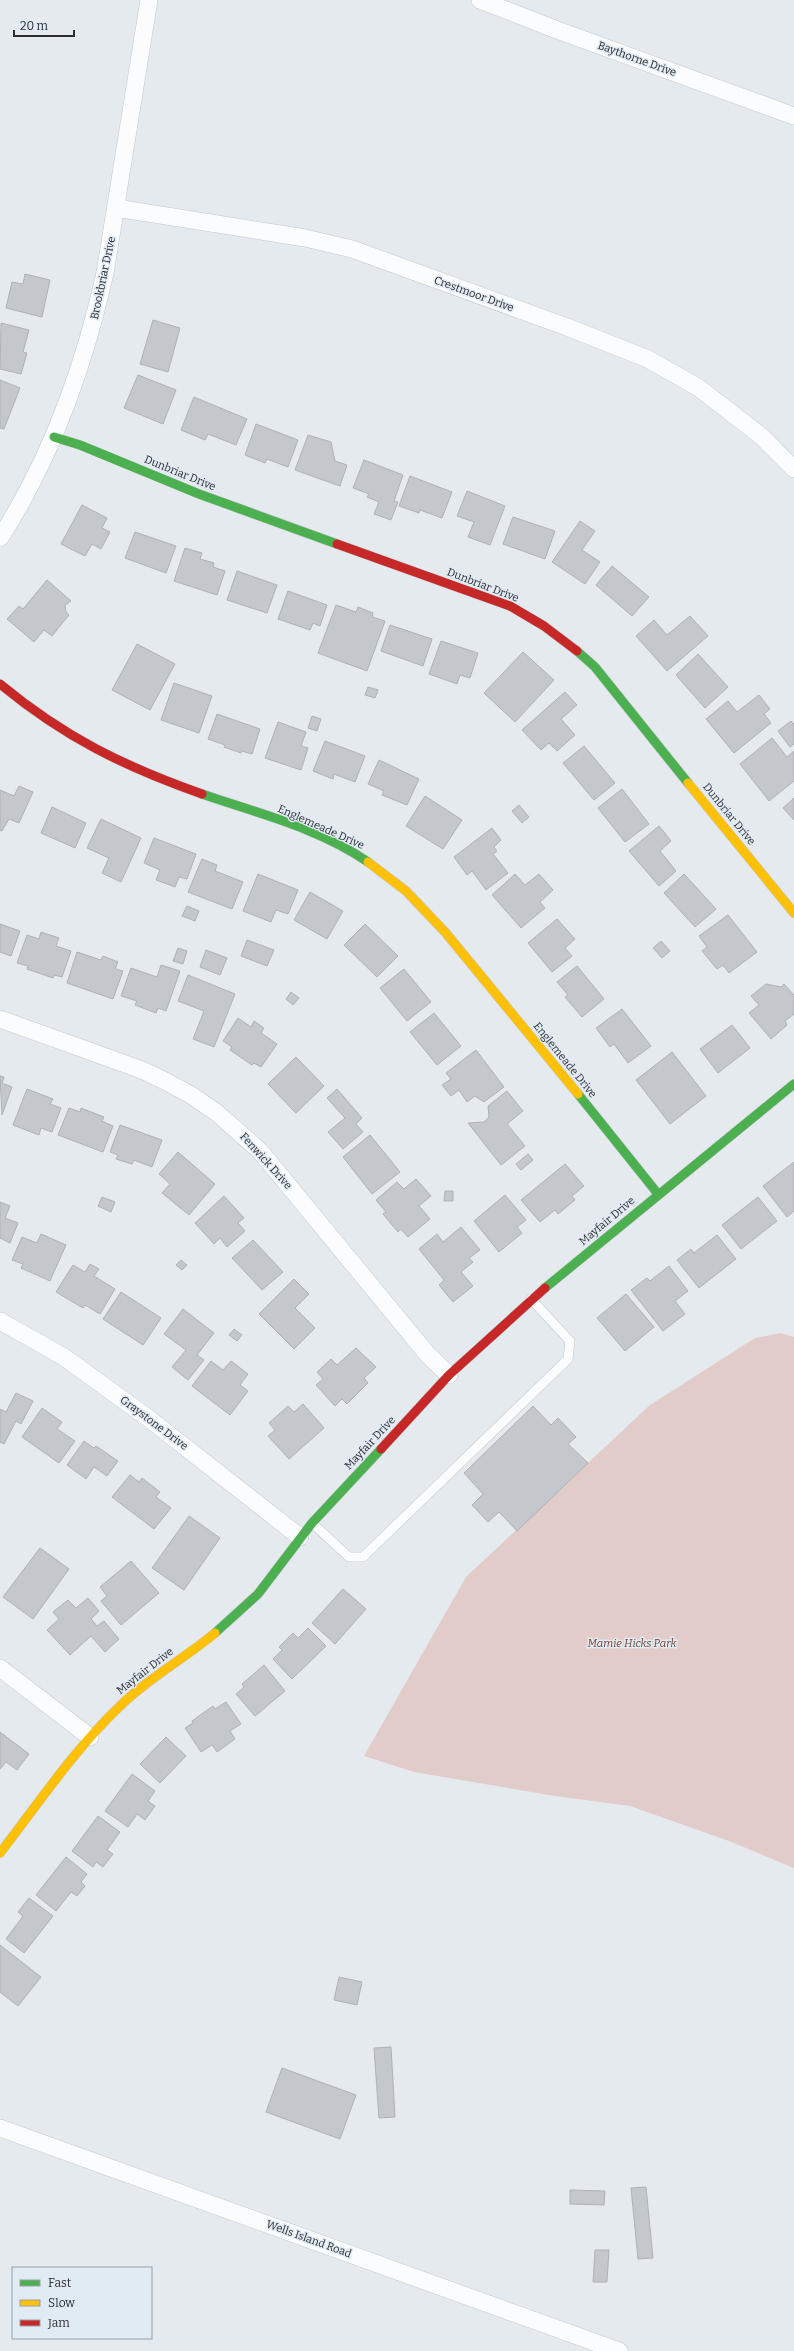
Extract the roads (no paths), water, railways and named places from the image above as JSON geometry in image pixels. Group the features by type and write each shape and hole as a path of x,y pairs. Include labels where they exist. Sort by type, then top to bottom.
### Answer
{"street":[{"name":"Brookbriar Drive","path":"0,538 34,480 54,437 77,379 96,316 106,273 148,0"},
{"name":"Baythorne Drive","path":"480,0 556,30 794,116"},
{"name":"Crestmoor Drive","path":"116,208 305,238 352,250 567,327 648,359 699,388 761,436 794,469"},
{"name":"Dunbriar Drive","path":"54,437 80,445 199,494 510,606 540,621 569,642 595,667 794,913"},
{"name":"Englemeade Drive","path":"0,684 32,709 84,744 156,777 298,828 333,843 361,857 392,880 418,903 464,955 658,1194"},
{"name":"Fenwick Drive","path":"0,1020 142,1070 191,1095 237,1129 260,1151 428,1355 449,1375"},
{"name":"Mayfair Drive","path":"0,1853 90,1737 118,1706 162,1670 206,1641 238,1614 276,1572 300,1537 312,1523 449,1375 531,1299 794,1084"},
{"name":"Graystone Drive","path":"0,1321 64,1357 148,1418 300,1537"},
{"path":"0,1668 90,1737"},
{"name":"Wells Island Road","path":"0,2128 619,2351"}],"lane":[{"path":"312,1523 349,1557 363,1557 568,1359 570,1341 531,1299"}],"park label":[{"name":"Mamie Hicks Park","path":"632,1643"}]}
